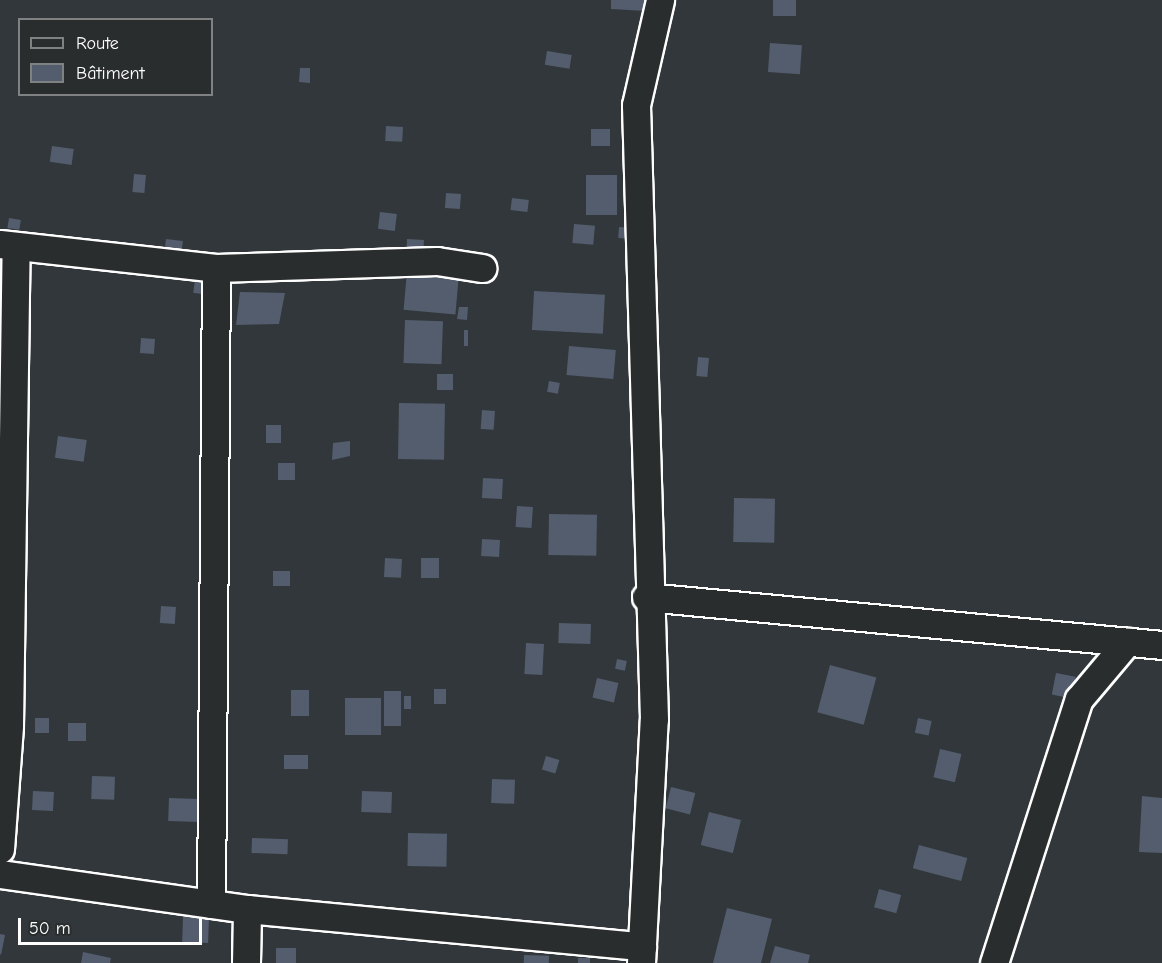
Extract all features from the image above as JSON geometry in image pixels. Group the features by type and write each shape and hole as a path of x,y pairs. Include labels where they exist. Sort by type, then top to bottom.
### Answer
{"street":[{"path":"0,874 247,909 642,954 654,719 646,597 636,105 660,0"},
{"path":"0,849 9,725 8,245 216,268 437,261 482,268"},
{"path":"211,904 216,268"},
{"path":"646,597 1162,645"},
{"path":"994,963 1079,699 1128,642"},
{"path":"246,963 247,909"}],"building":[{"path":"611,0 646,0 646,11 611,9"},
{"path":"773,0 796,0 796,16 773,16"},
{"path":"770,43 802,45 800,74 768,72"},
{"path":"547,51 572,55 570,69 545,65"},
{"path":"300,68 310,68 310,83 299,82"},
{"path":"386,126 403,127 402,142 385,141"},
{"path":"591,129 610,129 610,146 591,146"},
{"path":"52,146 74,149 72,165 50,162"},
{"path":"134,174 146,175 144,193 132,192"},
{"path":"586,175 617,175 617,215 586,215"},
{"path":"446,193 461,194 460,209 445,208"},
{"path":"512,198 529,200 527,212 511,210"},
{"path":"380,212 397,214 395,231 378,229"},
{"path":"9,218 21,220 19,230 7,228"},
{"path":"574,224 595,226 593,245 572,243"},
{"path":"619,227 635,228 634,239 618,238"},
{"path":"166,239 183,241 181,255 164,253"},
{"path":"407,239 424,240 423,257 406,256"},
{"path":"407,271 459,276 455,314 404,310"},
{"path":"195,280 209,282 207,295 193,293"},
{"path":"534,291 605,295 603,334 532,330"},
{"path":"240,292 285,293 279,324 236,325"},
{"path":"459,307 468,307 467,320 457,319"},
{"path":"405,320 443,321 441,364 403,363"},
{"path":"464,330 468,330 468,346 464,346"},
{"path":"141,338 155,339 154,354 140,353"},
{"path":"569,346 616,350 613,379 566,375"},
{"path":"698,357 709,358 707,377 696,376"},
{"path":"437,374 453,374 453,390 437,390"},
{"path":"549,381 560,383 558,394 547,392"},
{"path":"399,403 445,404 444,460 398,459"},
{"path":"482,410 495,411 494,430 481,429"},
{"path":"266,425 281,425 281,443 266,443"},
{"path":"58,436 87,440 84,462 55,458"},
{"path":"350,441 350,456 332,460 333,443"},
{"path":"278,463 295,463 295,480 278,480"},
{"path":"483,478 503,479 502,499 482,498"},
{"path":"734,498 775,499 774,543 733,542"},
{"path":"517,506 533,507 531,528 516,527"},
{"path":"549,514 597,515 596,556 548,555"},
{"path":"482,539 500,540 499,557 481,556"},
{"path":"385,558 402,559 401,578 384,577"},
{"path":"421,558 439,558 439,578 421,578"},
{"path":"273,571 290,571 290,586 273,586"},
{"path":"161,606 176,607 175,624 160,623"},
{"path":"559,623 591,624 590,644 558,643"},
{"path":"526,643 544,644 542,675 524,674"},
{"path":"617,659 627,661 625,671 615,669"},
{"path":"830,665 876,677 864,725 817,712"},
{"path":"1056,673 1076,677 1071,698 1052,695"},
{"path":"597,678 618,683 614,702 593,697"},
{"path":"434,689 446,689 446,704 434,704"},
{"path":"291,690 309,690 309,716 291,716"},
{"path":"384,691 401,691 401,726 384,726"},
{"path":"404,696 411,696 411,709 404,709"},
{"path":"345,698 381,698 381,735 345,735"},
{"path":"35,718 49,718 49,733 35,733"},
{"path":"918,718 932,721 929,736 915,733"},
{"path":"68,723 86,723 86,741 68,741"},
{"path":"940,749 961,754 955,782 933,777"},
{"path":"284,755 308,755 308,769 284,769"},
{"path":"546,756 559,760 555,773 542,769"},
{"path":"92,776 115,777 114,800 91,799"},
{"path":"492,779 515,780 514,804 491,803"},
{"path":"671,787 695,793 690,814 666,808"},
{"path":"33,791 54,792 53,811 32,810"},
{"path":"362,791 392,792 391,813 361,812"},
{"path":"1142,796 1162,798 1162,853 1139,852"},
{"path":"169,798 200,799 199,822 168,821"},
{"path":"709,812 741,820 733,853 701,845"},
{"path":"408,833 447,834 446,867 407,866"},
{"path":"252,838 288,839 287,854 251,853"},
{"path":"919,845 967,858 961,881 913,868"},
{"path":"879,889 901,895 896,913 874,907"},
{"path":"727,908 772,919 761,963 713,963"},
{"path":"183,917 209,918 208,943 182,942"},
{"path":"0,934 5,935 1,955 0,954"},
{"path":"775,946 810,955 808,963 770,963"},
{"path":"276,948 296,948 296,963 276,963"},
{"path":"83,952 111,958 110,963 81,963"},
{"path":"524,955 549,956 549,963 524,963"},
{"path":"578,958 590,958 590,963 578,963"}]}
